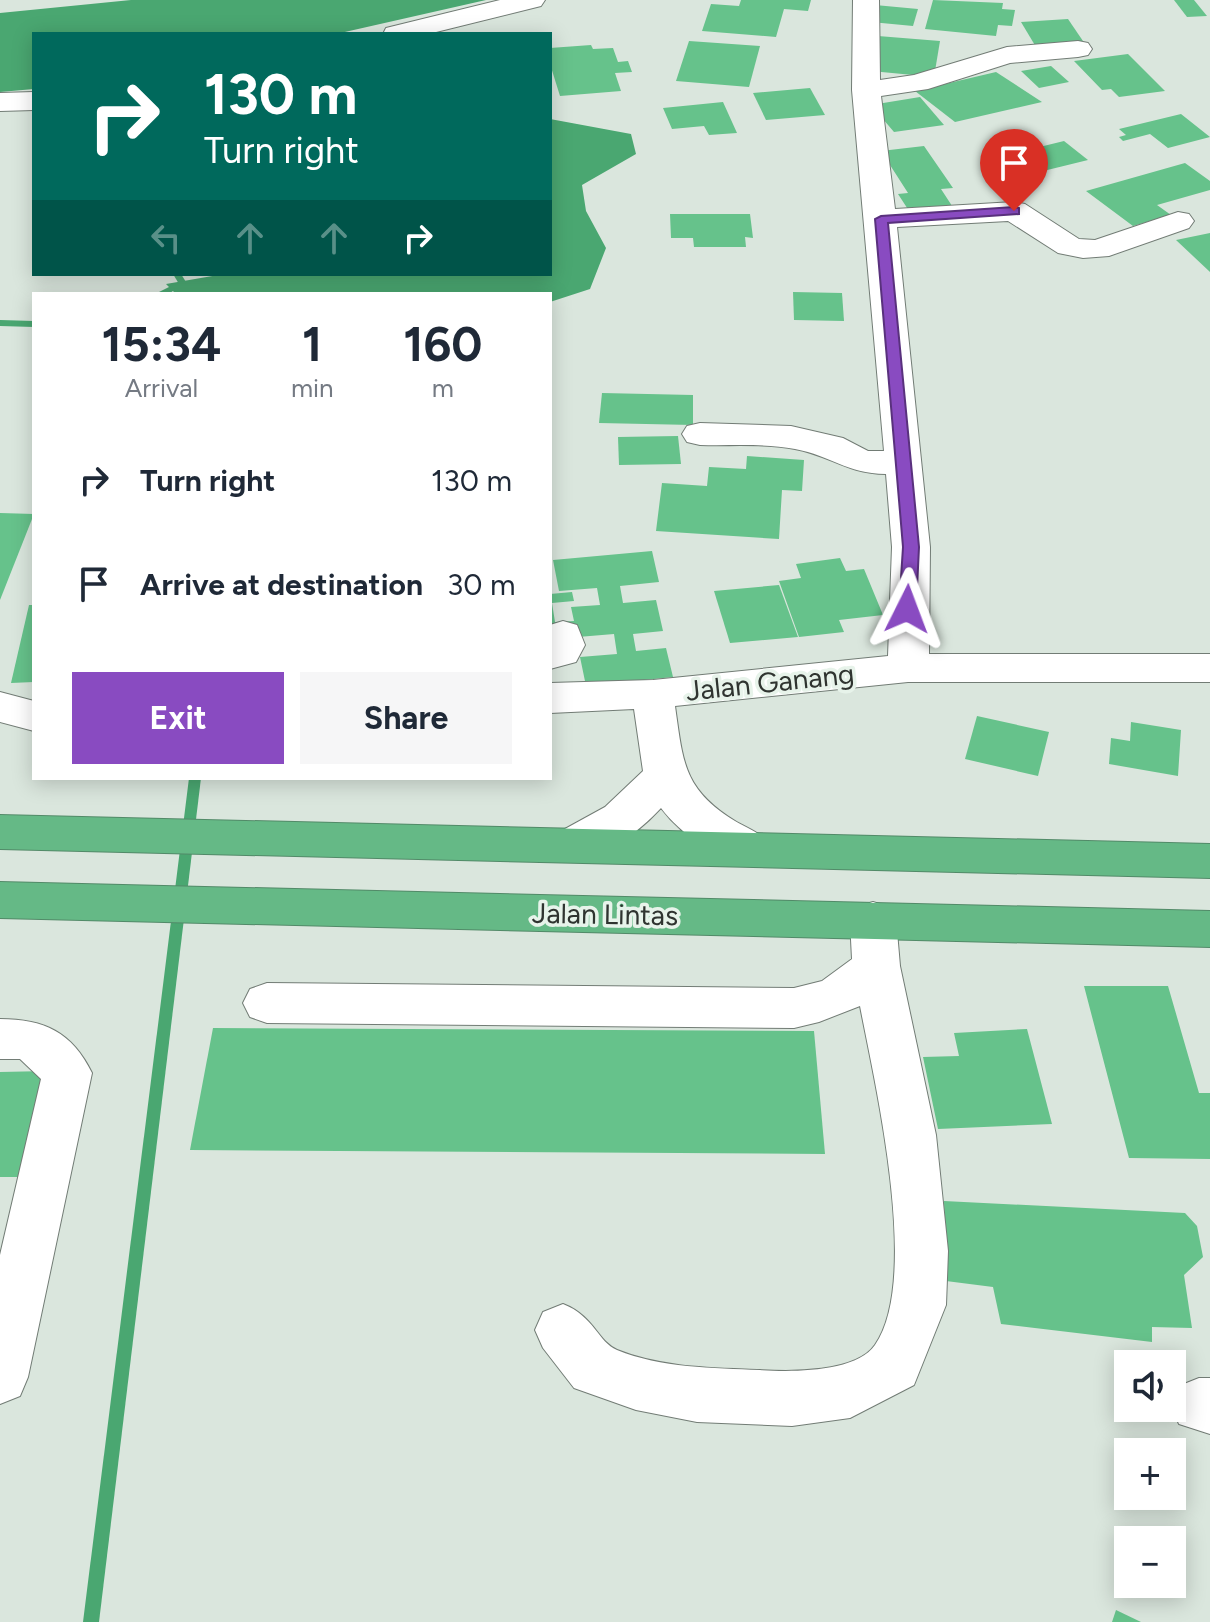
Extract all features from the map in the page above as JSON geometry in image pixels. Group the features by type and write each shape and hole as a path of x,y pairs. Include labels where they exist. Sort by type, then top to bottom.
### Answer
{"highway":[{"path":"0,832 1210,861"},
{"name":"Jalan Lintas","path":"0,900 219,906 874,943 1210,929"}],"street":[{"path":"404,32 532,0"},
{"path":"866,0 866,90 911,547 908,668"},
{"path":"866,90 918,83 1007,55 1078,49"},
{"path":"0,102 32,101"},
{"path":"881,219 1014,211 1069,246 1083,249 1098,249 1178,221"},
{"path":"700,434 791,437 830,446 861,462 903,463"},
{"name":"Jalan Ganang","path":"663,777 653,694 908,668 1210,668"},
{"path":"552,698 653,694"},
{"path":"0,707 32,715"},
{"path":"0,718 32,716"},
{"path":"570,847 620,823 663,777 685,810 751,850"},
{"path":"267,1003 794,1008 825,1003 847,993 874,943"},
{"path":"563,1330 594,1369 636,1383 697,1395 792,1399 850,1391 894,1366 919,1305 921,1251 910,1135 874,943"},
{"path":"0,1039 31,1039 67,1073 0,1377"}],"shaded area":[{"path":"131,0 486,0 345,32 32,32 32,89 0,92 0,13"},
{"path":"552,119 631,134 636,154 582,185 586,211 606,248 590,289 552,301 552,292 174,292 166,284 212,276 552,276"}],"building":[{"path":"741,0 811,0 808,11 784,9 776,37 702,31 711,4 739,6"},
{"path":"933,0 1003,3 1002,9 1015,10 1012,26 998,25 996,36 925,29"},
{"path":"1174,0 1194,0 1207,16 1187,17"},
{"path":"875,5 918,9 913,26 871,22"},
{"path":"1068,19 1085,44 1036,47 1021,22"},
{"path":"878,36 940,41 934,77 871,71"},
{"path":"689,41 760,46 749,87 676,81"},
{"path":"591,45 593,49 613,48 618,62 628,61 632,72 615,73 621,91 560,96 552,70 552,48"},
{"path":"1128,54 1165,91 1119,97 1111,89 1102,90 1074,61"},
{"path":"1051,66 1069,82 1039,88 1021,71"},
{"path":"996,72 1042,102 955,122 915,91"},
{"path":"810,88 825,115 766,120 753,93"},
{"path":"920,97 944,125 894,132 871,105"},
{"path":"723,102 737,133 709,135 704,126 672,129 663,108"},
{"path":"1181,114 1210,137 1168,148 1150,134 1123,141 1119,137 1126,135 1119,129"},
{"path":"1064,141 1088,160 1027,175 1003,156"},
{"path":"924,146 953,188 941,189 956,212 913,217 898,194 908,193 881,151"},
{"path":"1185,163 1210,181 1210,190 1157,205 1171,215 1133,226 1086,191"},
{"path":"670,214 750,214 753,238 745,237 746,247 694,247 693,238 671,238"},
{"path":"1210,233 1210,272 1176,240"},
{"path":"793,292 842,293 844,321 794,320"},
{"path":"602,393 693,395 693,425 599,423"},
{"path":"678,436 681,464 619,465 618,437"},
{"path":"747,456 804,460 802,491 782,490 779,539 656,531 662,483 707,486 709,467 746,469"},
{"path":"0,513 32,514 32,519 0,600"},
{"path":"652,551 659,582 620,586 623,603 656,600 663,631 633,634 636,651 666,648 673,677 586,686 580,657 617,654 614,634 578,637 552,628 552,603 555,622 574,621 571,607 600,605 597,588 559,591 553,560"},
{"path":"840,558 846,571 864,569 883,615 839,620 844,632 799,637 779,581 801,578 796,564"},
{"path":"779,585 798,637 730,643 714,591"},
{"path":"572,592 574,601 552,603 552,594"},
{"path":"29,605 32,605 32,682 11,683"},
{"path":"977,716 1049,732 1038,776 965,759"},
{"path":"1131,722 1181,730 1178,776 1109,764 1111,738 1130,741"},
{"path":"1084,986 1168,986 1199,1093 1210,1093 1210,1159 1129,1158"},
{"path":"213,1028 814,1031 825,1154 190,1150"},
{"path":"1027,1029 1052,1124 938,1129 923,1057 959,1056 954,1033"},
{"path":"47,1071 23,1177 0,1177 0,1072"},
{"path":"944,1201 1185,1213 1197,1226 1203,1257 1184,1275 1192,1328 1152,1327 1152,1342 1001,1324 993,1287 946,1281"},
{"path":"1116,1610 1141,1622 1112,1622"}],"waterway":[{"path":"178,276 182,282"},
{"path":"164,292 171,289"},
{"path":"0,323 32,324"},
{"path":"91,1622 195,780"}],"route":[{"path":"907,609 911,547 881,219 1014,211"}]}
